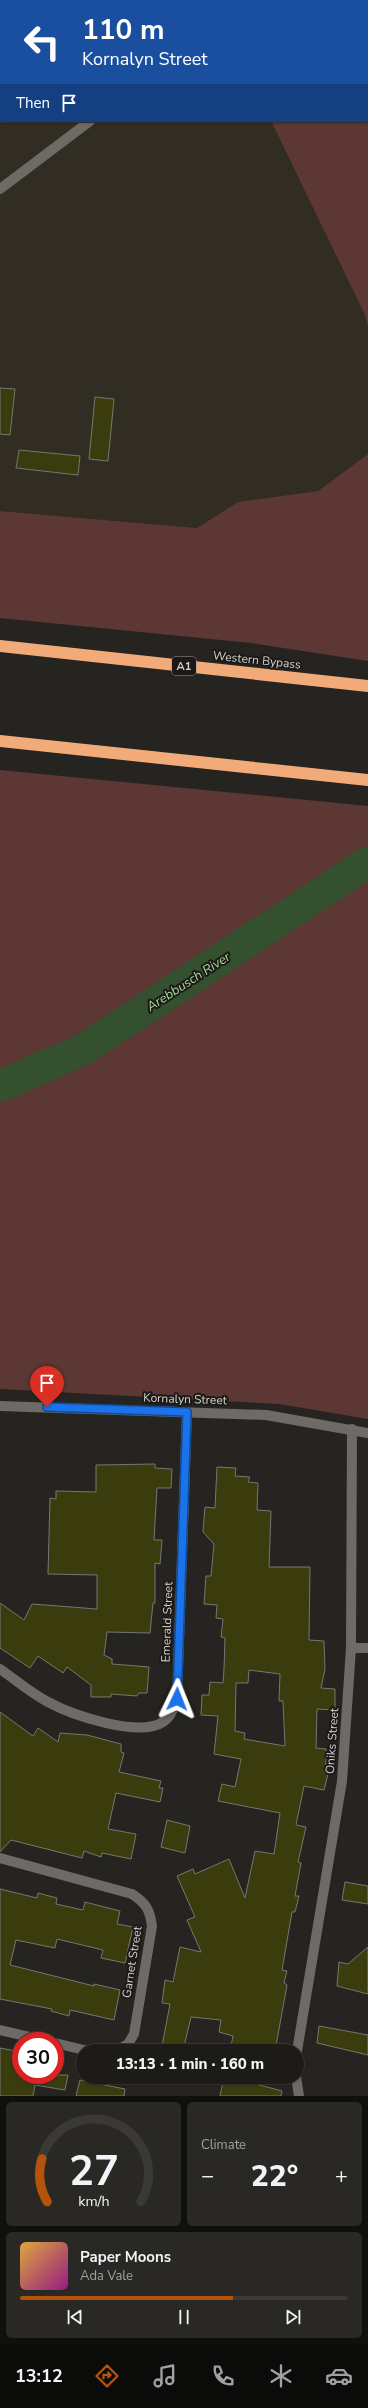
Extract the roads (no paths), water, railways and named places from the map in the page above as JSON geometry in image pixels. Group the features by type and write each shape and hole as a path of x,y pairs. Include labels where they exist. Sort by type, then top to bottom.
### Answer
{"highway":[{"name":"Western Bypass","path":"0,646 368,686"},
{"path":"0,741 368,780"}],"street":[{"path":"0,189 89,122"},
{"name":"Kornalyn Street","path":"0,1406 266,1415 352,1429 368,1434"},
{"name":"Emerald Street","path":"0,1669 48,1702 72,1712 120,1726 152,1728 164,1722 172,1714 177,1699 187,1412"},
{"name":"Oniks Street","path":"298,2044 342,1781 351,1648 352,1429"},
{"path":"351,1648 368,1648"},
{"name":"Garnet Street","path":"0,1858 132,1894 144,1902 150,1913 152,1926 134,2034 128,2044"},
{"path":"0,2030 12,2033"},
{"path":"64,2045 76,2048"},
{"path":"297,2084 299,2096"}],"waterway":[{"name":"Arebbusch River","path":"0,1086 84,1049 368,862"}]}
